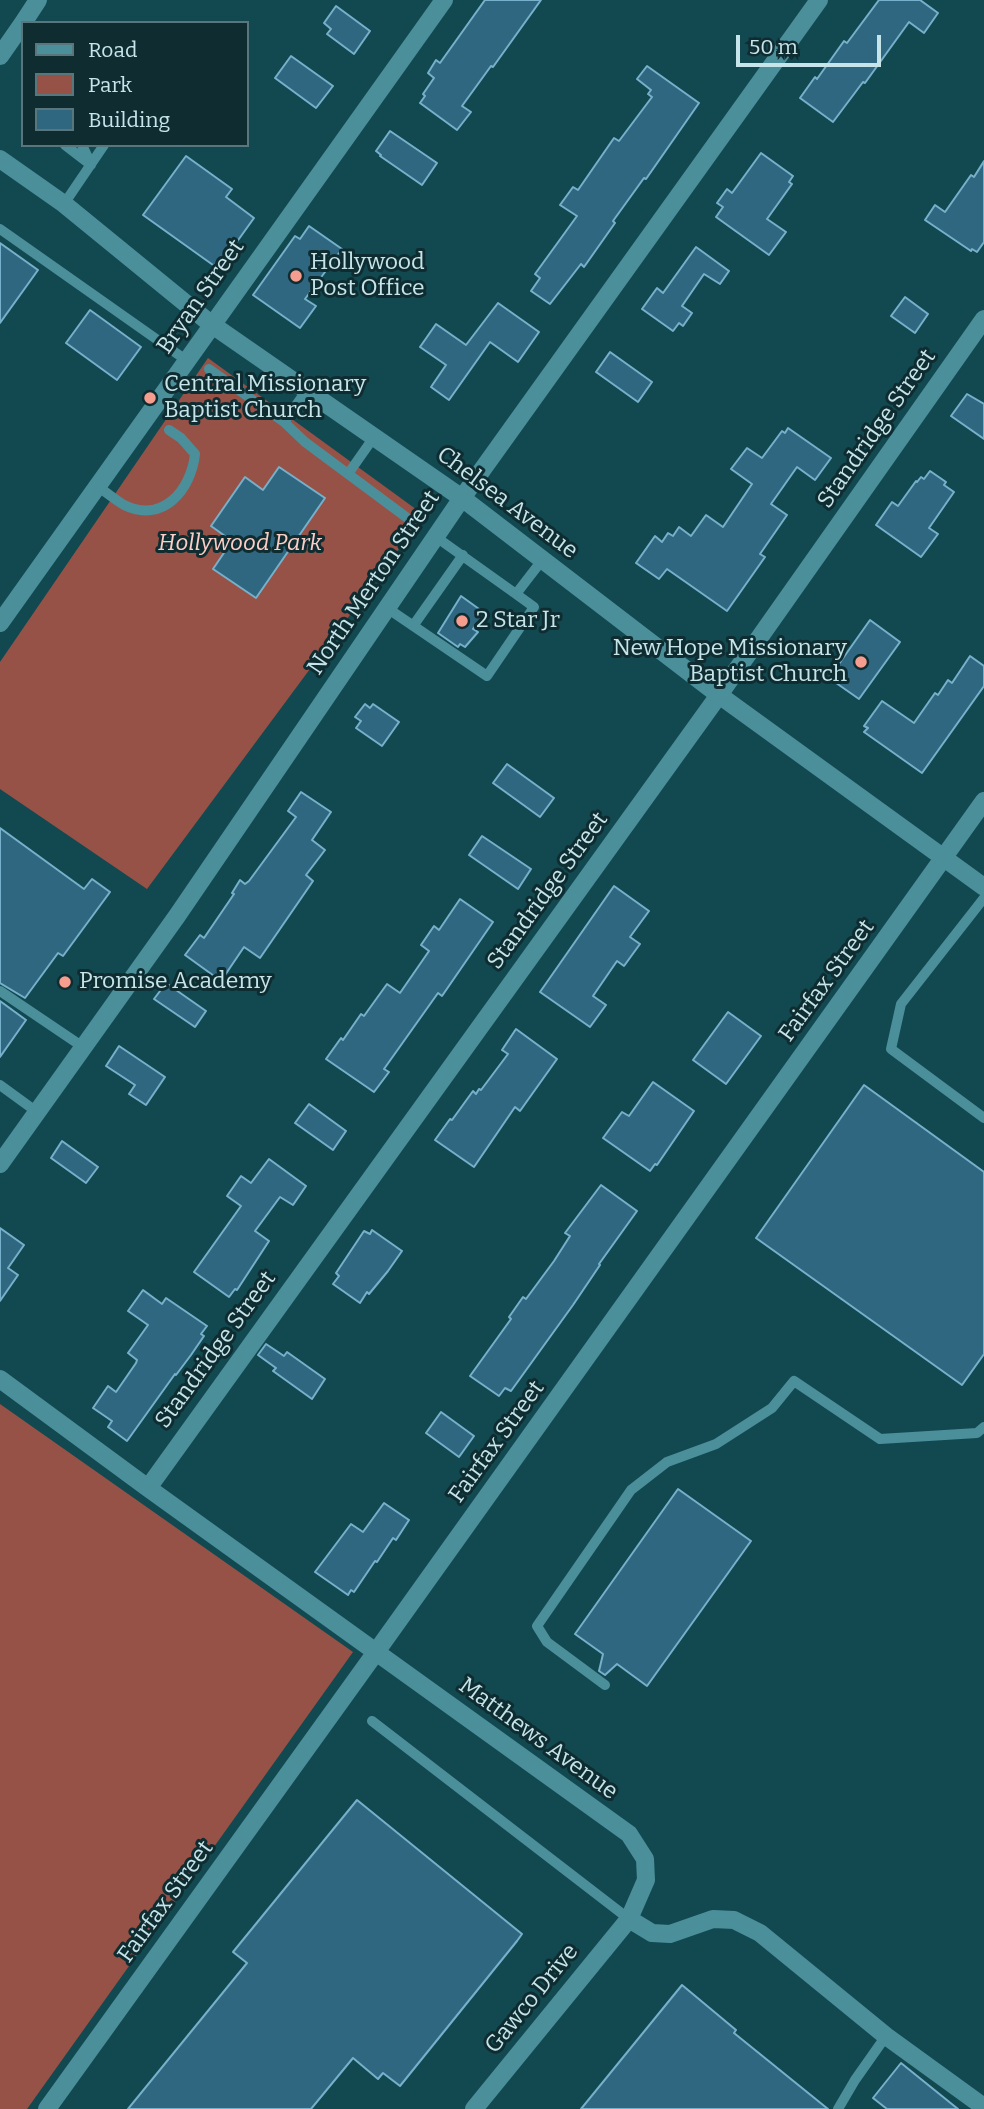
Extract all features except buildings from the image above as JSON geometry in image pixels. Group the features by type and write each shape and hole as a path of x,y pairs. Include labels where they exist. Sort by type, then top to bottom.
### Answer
{"street":[{"path":"24,21 38,0"},
{"name":"Bryan Street","path":"0,623 444,0"},
{"name":"North Merton Street","path":"0,1164 177,916 463,498 819,0"},
{"path":"0,56 21,26"},
{"name":"Chelsea Avenue","path":"0,159 64,204 211,324 463,498 719,695 984,887"},
{"name":"Standridge Street","path":"148,1488 719,695 984,319"},
{"name":"Fairfax Street","path":"47,2109 984,801"},
{"name":"Matthews Avenue","path":"0,1378 148,1488 629,1834 645,1859 646,1881 628,1919"},
{"path":"628,1919 652,1933 670,1934 713,1919 734,1920 760,1933 886,2036 984,2107"},
{"name":"Gawco Drive","path":"474,2109 628,1919"}],"lane":[{"path":"68,147 91,165"},
{"path":"83,147 91,165"},
{"path":"64,204 103,147"},
{"path":"0,229 186,360"},
{"path":"209,369 284,422 305,442 406,517"},
{"path":"284,422 307,390"},
{"path":"97,486 124,505 138,509 161,509 179,495 193,470 195,454 181,438 169,430"},
{"path":"348,474 374,437"},
{"path":"387,608 486,676 534,607 436,537"},
{"path":"413,626 463,555"},
{"path":"516,594 542,559"},
{"path":"984,898 901,1004 891,1049 984,1118"},
{"path":"0,991 83,1047"},
{"path":"0,1085 37,1112"},
{"path":"605,1685 547,1642 537,1626 631,1490 667,1462 716,1444 772,1408 794,1381 880,1439 977,1433 984,1427"},
{"path":"372,1721 628,1919"},
{"path":"838,2109 886,2036"}],"green space":[{"name":"Hollywood Park","path":"208,358 424,515 147,889 0,789 0,662"},
{"path":"0,1404 353,1652 27,2109 0,2109"}],"place":[{"name":"Hollywood Post Office","path":"296,276"},
{"name":"Central Missionary Baptist Church","path":"150,398"},
{"name":"2 Star Jr","path":"462,621"},
{"name":"New Hope Missionary Baptist Church","path":"861,662"},
{"name":"Promise Academy","path":"65,982"}]}
